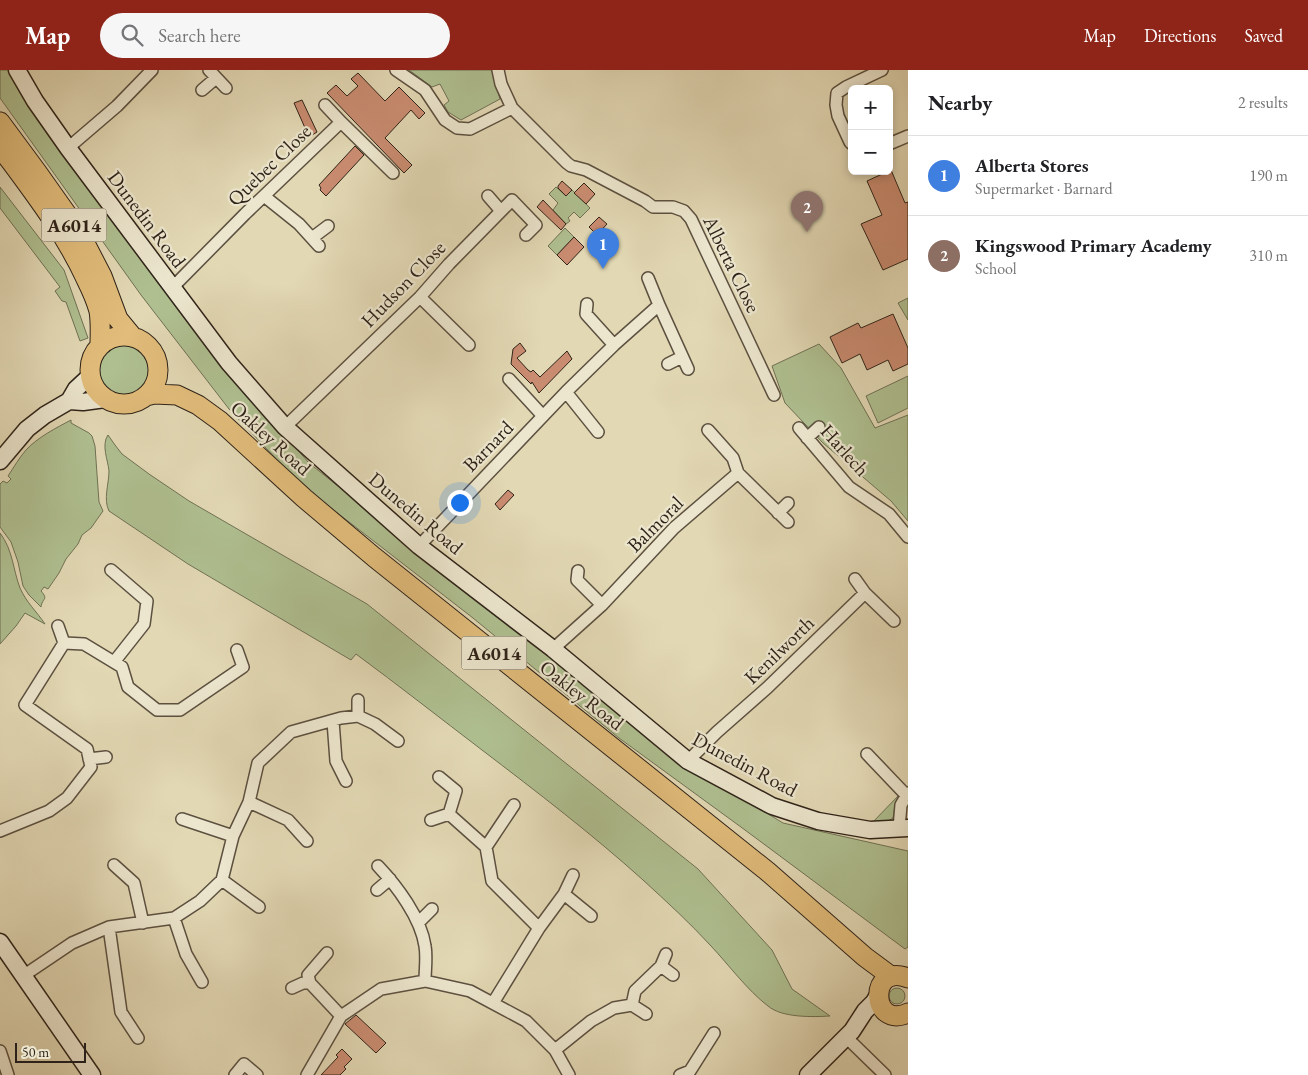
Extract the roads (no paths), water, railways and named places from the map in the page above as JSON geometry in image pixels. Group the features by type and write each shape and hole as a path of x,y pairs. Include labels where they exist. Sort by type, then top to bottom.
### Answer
{"main road":[{"name":"A6014","path":"0,122 71,220 102,276 118,319 132,336"},
{"name":"A6014","path":"0,147 52,219 78,262 99,311 101,324 100,346"},
{"path":"158,365 158,377 153,388 137,402 126,404 115,403 105,398 93,385 90,376 93,354 100,346 109,339 120,336 132,336 142,340 149,347 177,395"},
{"name":"Oakley Road","path":"146,396 154,394 177,395 198,405 220,421 304,498 374,557 767,871 865,957 888,974 895,981 880,1004 884,1010 901,1015"}],"street":[{"name":"Dunedin Road","path":"17,70 35,101 68,148 228,363 285,427 419,546 553,649 688,761 772,806 818,821 870,830 904,828"},
{"path":"68,148 117,106 152,70"},
{"path":"396,70 425,90 445,120 457,128 470,129 512,108"},
{"name":"Alberta Close","path":"498,70 501,84 512,108 571,166 586,170 645,200 653,207 673,207 684,211 691,218 774,395"},
{"path":"848,138 838,116 836,105 837,93 882,70"},
{"path":"202,90 213,74 226,88"},
{"path":"325,104 341,122"},
{"name":"Quebec Close","path":"172,288 341,122 393,173"},
{"path":"893,142 908,136"},
{"path":"264,196 299,224 316,242 328,226"},
{"path":"488,196 502,211 512,200 526,214 536,225 526,235"},
{"name":"Hudson Close","path":"285,427 420,297 449,264 502,211"},
{"path":"648,278 688,369"},
{"path":"420,297 469,345"},
{"path":"587,304 586,314 614,345"},
{"name":"Barnard","path":"419,546 566,392 614,345 659,305"},
{"path":"668,364 682,357"},
{"path":"1,459 35,422 69,401 76,389 90,376"},
{"name":"Barnard","path":"509,379 543,416"},
{"path":"566,392 598,432"},
{"path":"69,401 83,402 105,398"},
{"path":"807,438 819,426"},
{"name":"Harlech","path":"799,428 849,487 889,514 908,537"},
{"path":"708,430 734,458 738,473 788,522"},
{"name":"Balmoral","path":"553,649 602,605 674,528 738,473"},
{"path":"778,513 788,503"},
{"path":"111,570 148,601 144,624 114,662"},
{"path":"578,571 577,580 602,605"},
{"path":"855,579 865,592 894,621"},
{"name":"Kenilworth","path":"688,761 717,732 767,688 865,592"},
{"path":"58,626 64,642"},
{"path":"64,642 84,644 122,667 128,687 157,710 180,710 243,667 236,650"},
{"path":"0,831 49,811 67,798 91,767 87,749 25,705 64,642"},
{"path":"358,700 358,716"},
{"path":"24,976 72,943 109,927 174,918 200,902 222,880 233,836 249,802 258,763 291,732 333,720 358,716 375,724 398,740"},
{"path":"333,720 336,761 346,781"},
{"path":"90,759 106,757"},
{"path":"869,761 907,794 901,805 904,828"},
{"path":"439,777 456,792 449,814"},
{"path":"249,802 288,820 308,841"},
{"path":"486,847 514,805"},
{"path":"431,820 449,814"},
{"path":"449,814 486,847 492,881 539,928"},
{"path":"182,819 233,836"},
{"path":"114,865 134,883 143,923"},
{"path":"378,866 390,878 419,922 425,946 425,982"},
{"path":"493,1002 539,928 564,894 572,875"},
{"path":"377,890 390,878"},
{"path":"222,880 259,907"},
{"path":"564,894 591,916"},
{"path":"419,922 432,909"},
{"path":"174,918 186,954 202,982"},
{"path":"109,927 121,1012 138,1038"},
{"path":"0,942 88,1074"},
{"path":"327,953 308,975 310,983 341,1016"},
{"path":"632,1005 635,991 660,966 666,954"},
{"path":"660,966 673,975"},
{"path":"808,1075 849,1034 866,1011 895,981"},
{"path":"307,1075 341,1016 381,989 425,982 470,991 526,1020 555,1050 569,1075"},
{"path":"292,988 303,983 310,983"},
{"path":"555,1050 591,1021 614,1008 632,1005 646,1014"},
{"path":"849,1034 875,1018 901,1015"},
{"path":"680,1075 690,1071 714,1033"},
{"path":"849,1034 885,1075"},
{"path":"0,1051 8,1075"},
{"path":"236,1075 244,1064 257,1075"}],"place":[{"name":"Kingswood Primary Academy","path":"807,232"},
{"name":"Alberta Stores","path":"603,269"}]}
